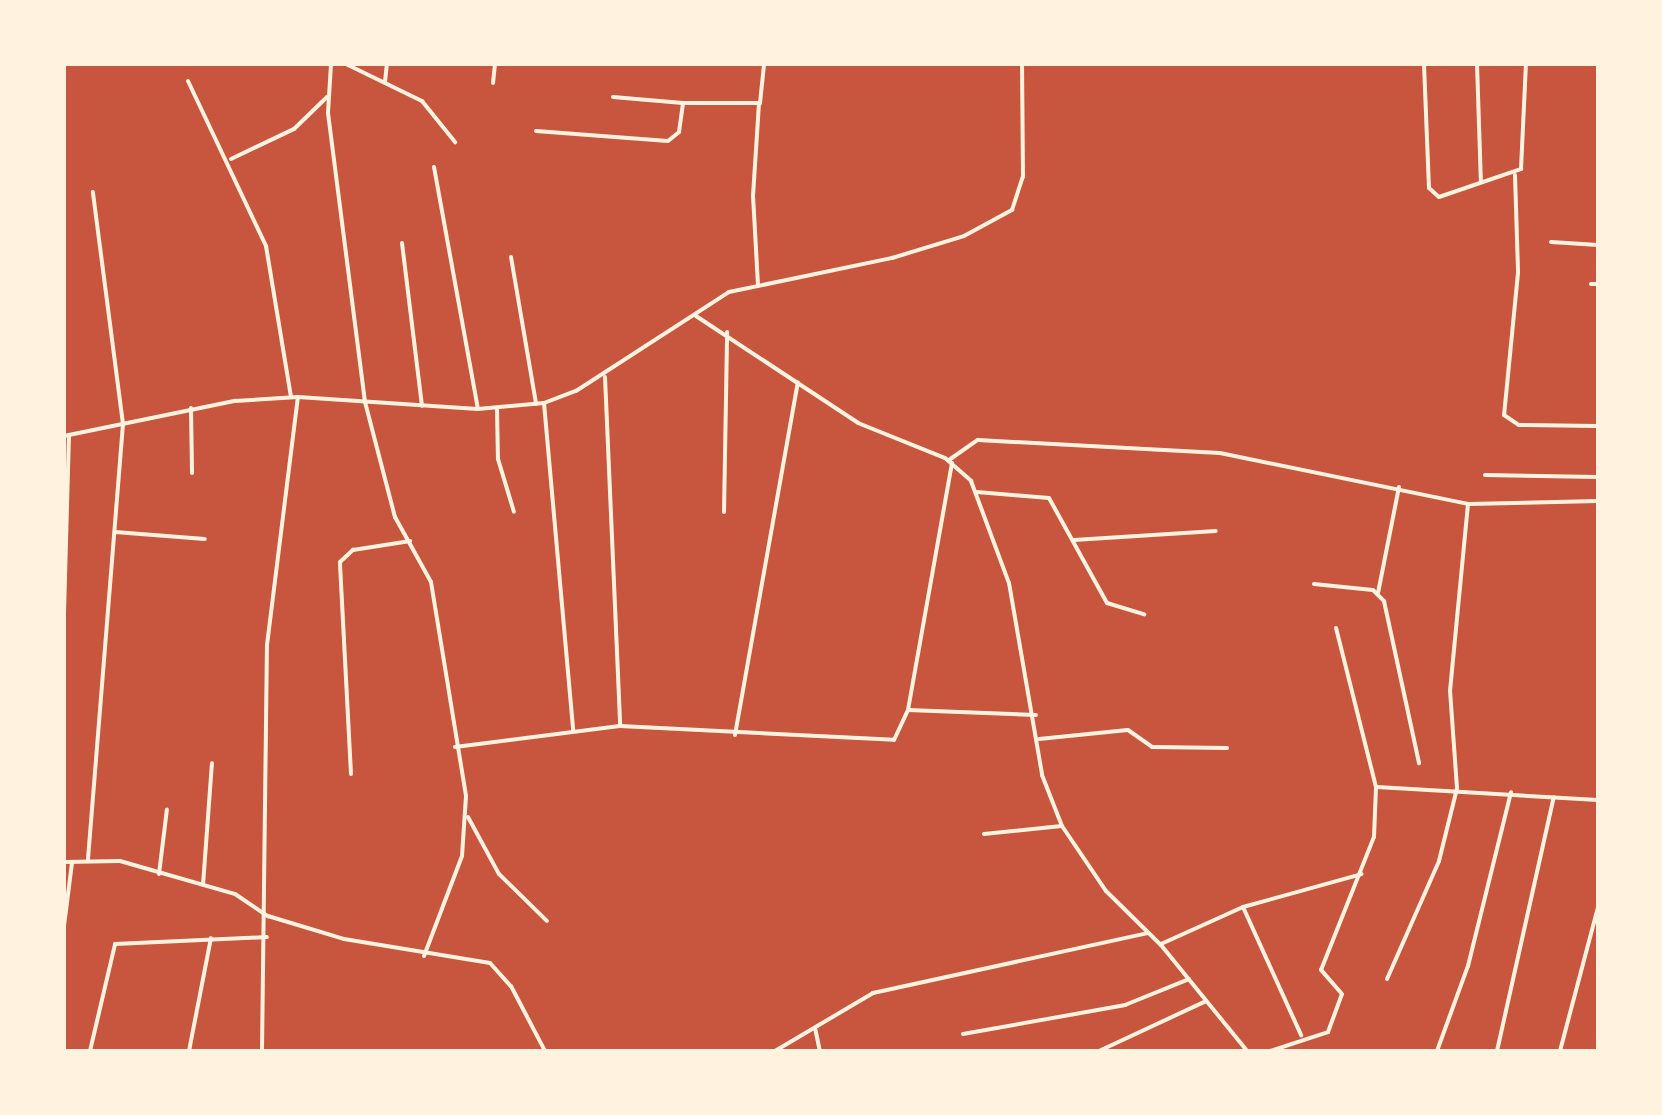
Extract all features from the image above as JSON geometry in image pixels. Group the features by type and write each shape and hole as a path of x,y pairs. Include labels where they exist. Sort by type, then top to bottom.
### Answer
{"street":[{"path":"331,64 327,97 365,402 395,517 410,541 434,596 467,815 499,874 547,921"},
{"path":"346,64 432,109 455,142"},
{"path":"385,82 387,64"},
{"path":"493,83 495,64"},
{"path":"758,285 760,103 764,64"},
{"path":"64,613 66,436 191,408 291,397 478,409 544,403 605,377 729,292 892,258 964,236 1012,210 1023,177 1022,64"},
{"path":"1424,64 1431,192 1439,197 1481,182 1515,175"},
{"path":"1477,64 1481,182"},
{"path":"1526,64 1524,159 1515,175 1518,273 1504,415 1519,425 1598,426"},
{"path":"188,81 231,159 266,246 291,397"},
{"path":"231,159 294,129 327,97"},
{"path":"613,97 683,103 760,103"},
{"path":"536,131 668,141 679,132 683,103"},
{"path":"434,167 478,409"},
{"path":"88,859 123,424 93,192"},
{"path":"1551,242 1598,245"},
{"path":"402,243 422,406"},
{"path":"511,257 536,404"},
{"path":"1591,284 1598,284"},
{"path":"696,316 727,332 858,423 951,462 977,492 1009,583 1036,715 1042,775 1062,826 1106,891 1161,945 1247,1051"},
{"path":"724,512 727,332"},
{"path":"605,377 620,726"},
{"path":"735,735 798,383"},
{"path":"262,1051 268,916 267,645 298,397"},
{"path":"544,403 573,730"},
{"path":"497,407 498,459 514,512"},
{"path":"191,408 192,473"},
{"path":"455,747 620,726 735,735 889,741 902,732 908,710 951,462 978,440 1205,452 1399,487 1468,504 1598,501"},
{"path":"1485,475 1598,477"},
{"path":"1399,487 1378,593 1399,646 1419,763"},
{"path":"977,492 1049,498 1111,607 1144,614"},
{"path":"1387,979 1439,861 1457,788 1450,691 1468,504"},
{"path":"1074,540 1216,531"},
{"path":"115,532 205,539"},
{"path":"351,774 340,562 353,550 410,541"},
{"path":"1314,584 1378,593"},
{"path":"1270,1051 1301,1035 1325,1034 1331,1025 1342,994 1321,970 1362,874 1376,787 1336,628"},
{"path":"908,710 1036,715"},
{"path":"1039,739 1128,730 1152,747 1227,748"},
{"path":"203,885 212,763"},
{"path":"1376,787 1457,788 1598,800"},
{"path":"1437,1051 1468,966 1511,792"},
{"path":"1497,1051 1554,797"},
{"path":"159,874 167,809"},
{"path":"424,956 456,874 467,815"},
{"path":"984,834 1062,826"},
{"path":"64,862 88,859 159,874 235,894 268,916 424,956 497,968 545,1051"},
{"path":"64,926 72,863"},
{"path":"1161,945 1243,907 1362,874"},
{"path":"1243,907 1301,1035"},
{"path":"1560,1051 1598,907"},
{"path":"775,1051 873,993 1148,933"},
{"path":"90,1051 115,944 170,947 211,938 267,937"},
{"path":"189,1051 211,938"},
{"path":"963,1034 1125,1005 1189,979"},
{"path":"1099,1051 1206,1001"},
{"path":"815,1028 820,1051"}]}
